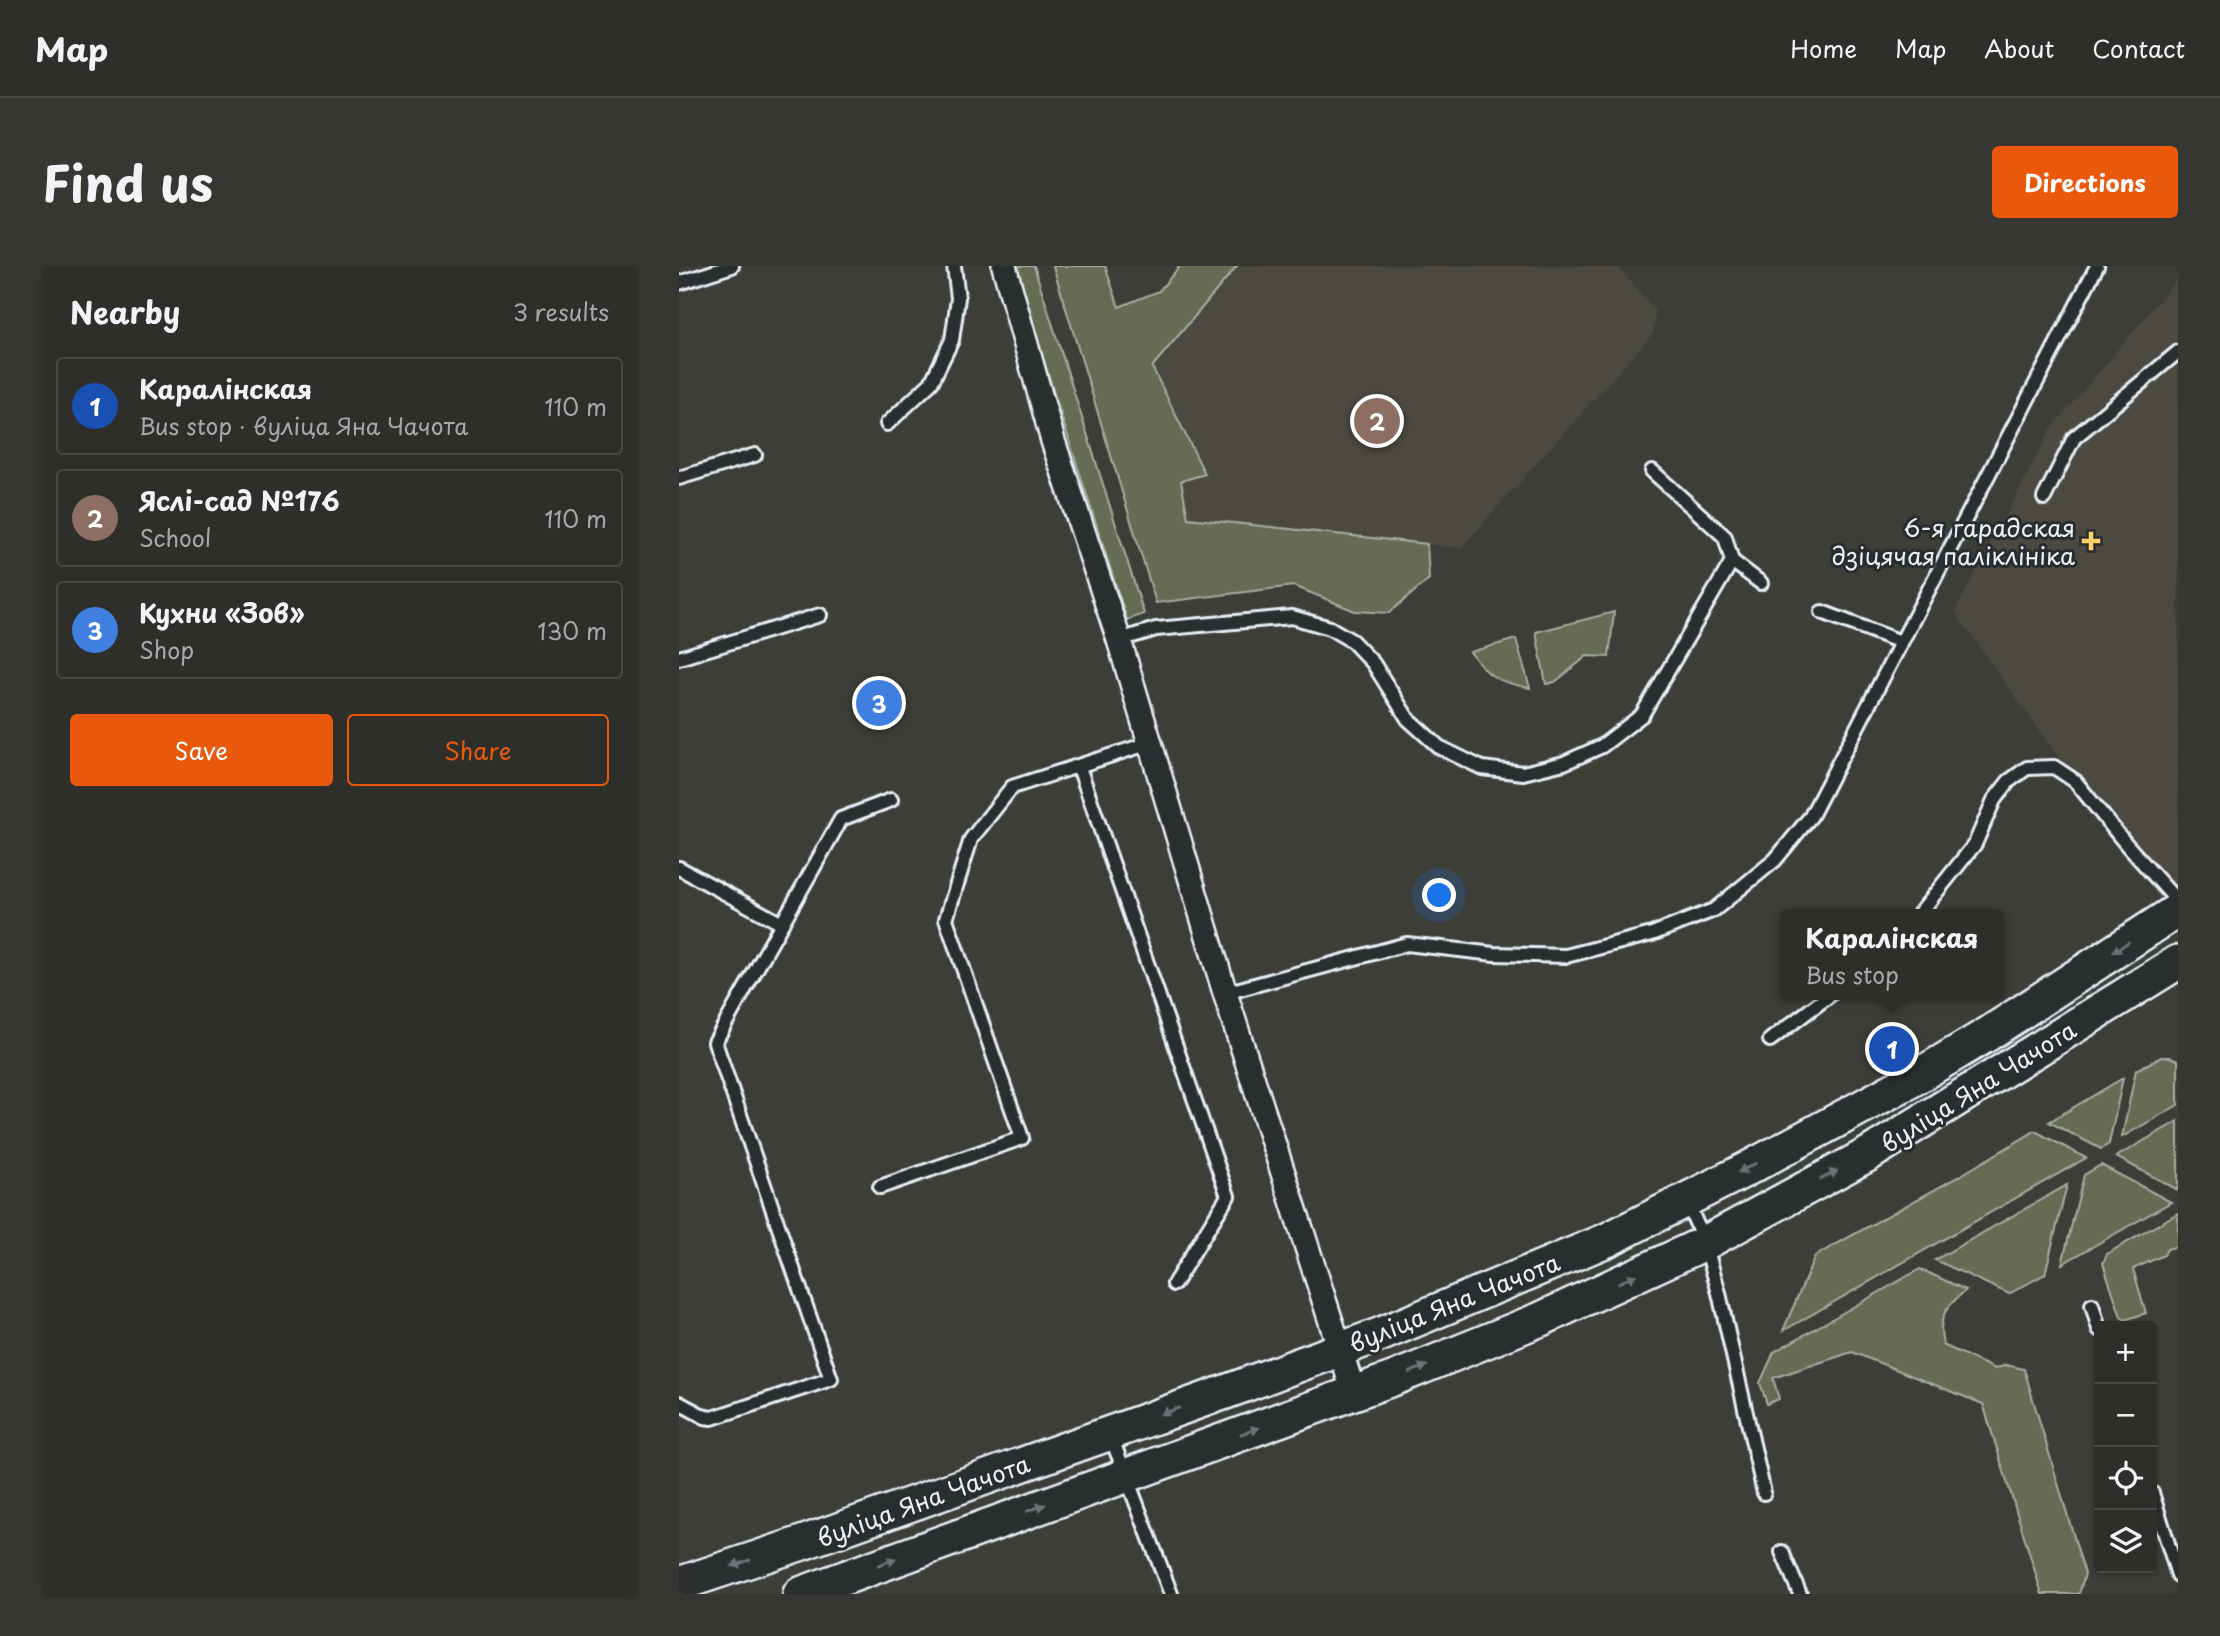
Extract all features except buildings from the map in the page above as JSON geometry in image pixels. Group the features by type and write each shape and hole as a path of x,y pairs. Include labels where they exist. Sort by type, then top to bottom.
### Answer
{"main road":[{"name":"вуліца Яна Чачота","path":"679,1584 803,1543 1339,1349 1526,1276 1607,1240 1896,1088 1988,1034 2178,909"},
{"name":"вуліца Яна Чачота","path":"800,1594 1354,1393 1541,1318 1705,1242 1867,1155 2178,962"}],"street":[{"path":"1004,266 1053,441 1119,639 1225,993 1354,1393"}],"lane":[{"path":"679,283 732,266"},
{"path":"887,424 931,383 952,340 958,298 954,266"},
{"path":"1225,993 1407,944 1494,954 1566,956 1652,934 1714,910 1775,860 1811,816 2097,266"},
{"path":"2044,498 2074,438 2178,352"},
{"path":"679,478 755,456"},
{"path":"1652,471 1725,537 1732,561 1761,583"},
{"path":"1119,639 1156,629 1292,617 1330,628 1352,641 1373,663 1408,719 1439,747 1482,768 1523,773 1564,763 1602,746 1642,715 1732,561"},
{"path":"1822,612 1901,642"},
{"path":"679,658 820,615"},
{"path":"880,1186 1022,1138 946,919 971,839 1012,787 1150,743"},
{"path":"1079,767 1228,1196 1174,1284"},
{"path":"1923,909 1975,844 1994,800 2009,781 2027,768 2054,767 2075,782 2178,902"},
{"path":"679,1404 712,1418 831,1379 715,1042 841,819 891,800"},
{"path":"679,868 782,924"},
{"path":"1770,1040 1822,1000"},
{"path":"1686,1200 1705,1242 1719,1293 1763,1493"},
{"path":"2092,1306 2097,1321"},
{"path":"1110,1433 1171,1594"},
{"path":"2157,1509 2178,1575"},
{"path":"1781,1552 1800,1594"}],"shaded area":[{"path":"1237,266 1617,266 1655,310 1654,332 1461,548 1188,519 1181,481 1205,474 1152,367"},
{"path":"2178,278 2178,886 2160,900 1955,612 2051,429"}],"green space":[{"path":"1020,266 1034,266 1144,614 1127,620 1015,272"},
{"path":"1053,266 1105,266 1119,307 1159,291 1180,266 1237,266 1152,367 1205,474 1181,481 1188,518 1427,544 1429,579 1389,613 1355,611 1294,586 1156,603"},
{"path":"1614,612 1609,657 1587,656 1555,682 1546,684 1536,632"},
{"path":"1516,639 1530,688 1495,678 1470,652"},
{"path":"2161,1057 2178,1060 2178,1105 2122,1137 2136,1070"},
{"path":"2123,1078 2109,1144 2101,1149 2049,1122"},
{"path":"2178,1121 2178,1190 2116,1157"},
{"path":"2035,1131 2086,1158 1783,1331 1815,1256"},
{"path":"2101,1165 2171,1202 2062,1264 2084,1175"},
{"path":"2067,1185 2045,1274 2009,1294 1935,1260"},
{"path":"2178,1213 2178,1246 2167,1249 2164,1255 2133,1269 2146,1313 2125,1320 2121,1317 2103,1263 2107,1254"},
{"path":"1920,1269 1966,1290 1944,1314 1941,1327 1943,1345 1995,1369 2006,1365 2024,1369 2085,1574 2079,1594 2042,1594 1983,1404 1852,1352 1773,1378 1779,1399 1767,1404 1760,1383 1774,1352"}],"place":[{"name":"Яслі-сад №176","path":"1377,421"},
{"name":"6-я гарадская дзіцячая паліклініка","path":"2091,541"},
{"name":"Кухни «Зов»","path":"879,703"},
{"name":"Каралінская","path":"1892,1049"}]}
